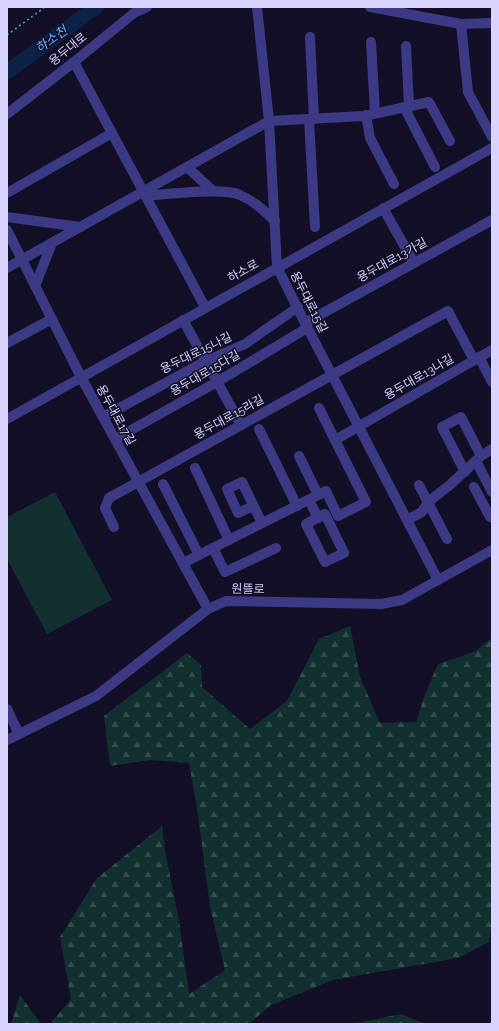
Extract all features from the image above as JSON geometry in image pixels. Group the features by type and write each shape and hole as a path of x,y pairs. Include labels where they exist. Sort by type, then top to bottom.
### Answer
{"street":[{"name":"용두대로","path":"7,114 134,13 147,7"},
{"name":"용두대로15길","path":"256,7 270,121 277,267 438,580"},
{"path":"370,7 461,24 492,23"},
{"path":"461,24 468,92 492,137"},
{"path":"310,37 315,227"},
{"path":"371,42 370,138 394,184"},
{"path":"406,46 407,107 434,167"},
{"path":"74,62 205,307"},
{"path":"7,268 80,227 144,194 188,167 270,121 371,114 429,102 450,141"},
{"path":"7,193 112,133"},
{"name":"하소로","path":"7,419 492,148"},
{"path":"188,167 213,191"},
{"path":"144,194 213,191 239,194 254,202 275,221"},
{"path":"383,208 414,263"},
{"path":"7,217 80,227"},
{"name":"용두대로13가길","path":"306,326 414,263 492,220"},
{"name":"용두대로17길","path":"7,230 81,377 208,609"},
{"path":"35,286 52,243"},
{"name":"용두대로15나길","path":"103,417 206,361 245,344 298,307"},
{"name":"용두대로15라길","path":"114,527 105,508 109,498 448,311 477,358"},
{"path":"7,343 52,319"},
{"path":"183,320 241,425"},
{"name":"용두대로15다길","path":"115,439 217,382 306,326"},
{"name":"용두대로13나길","path":"335,440 492,350"},
{"path":"477,358 492,382"},
{"path":"183,563 326,492 338,516 366,502 319,408"},
{"path":"464,472 442,427 461,417 492,492"},
{"path":"259,429 297,506"},
{"path":"407,520 422,512 428,502 452,484 478,458 492,449"},
{"path":"299,456 314,497 318,518"},
{"path":"195,468 229,540"},
{"path":"163,484 199,555"},
{"path":"419,485 447,539"},
{"path":"474,487 490,517 492,516"},
{"path":"253,506 262,524"},
{"path":"325,514 344,553 325,562 306,524 318,518 325,514"},
{"path":"213,548 225,572 276,548"},
{"name":"원뜰로","path":"7,740 96,696 208,609 226,601 381,604 402,600 492,550"},
{"path":"7,709 19,734"}],"path":[{"path":"7,35 45,7"}],"green space":[{"path":"55,492 112,600 47,634 7,559 7,517"},
{"path":"350,626 360,677 380,723 416,722 425,694 438,664 474,652 492,638 492,922 489,942 458,958 333,980 271,1005 249,1024 50,1024 71,999 60,937 97,878 162,826 165,850 179,921 189,994 225,970 210,907 197,808 189,763 150,760 110,766 104,716 187,653 201,665 202,687 250,729 287,701 319,639"},
{"path":"20,995 41,1024 11,1024"},
{"path":"401,1014 426,1024 351,1024"}],"waterway":[{"name":"하소천","path":"7,72 96,7"}]}
